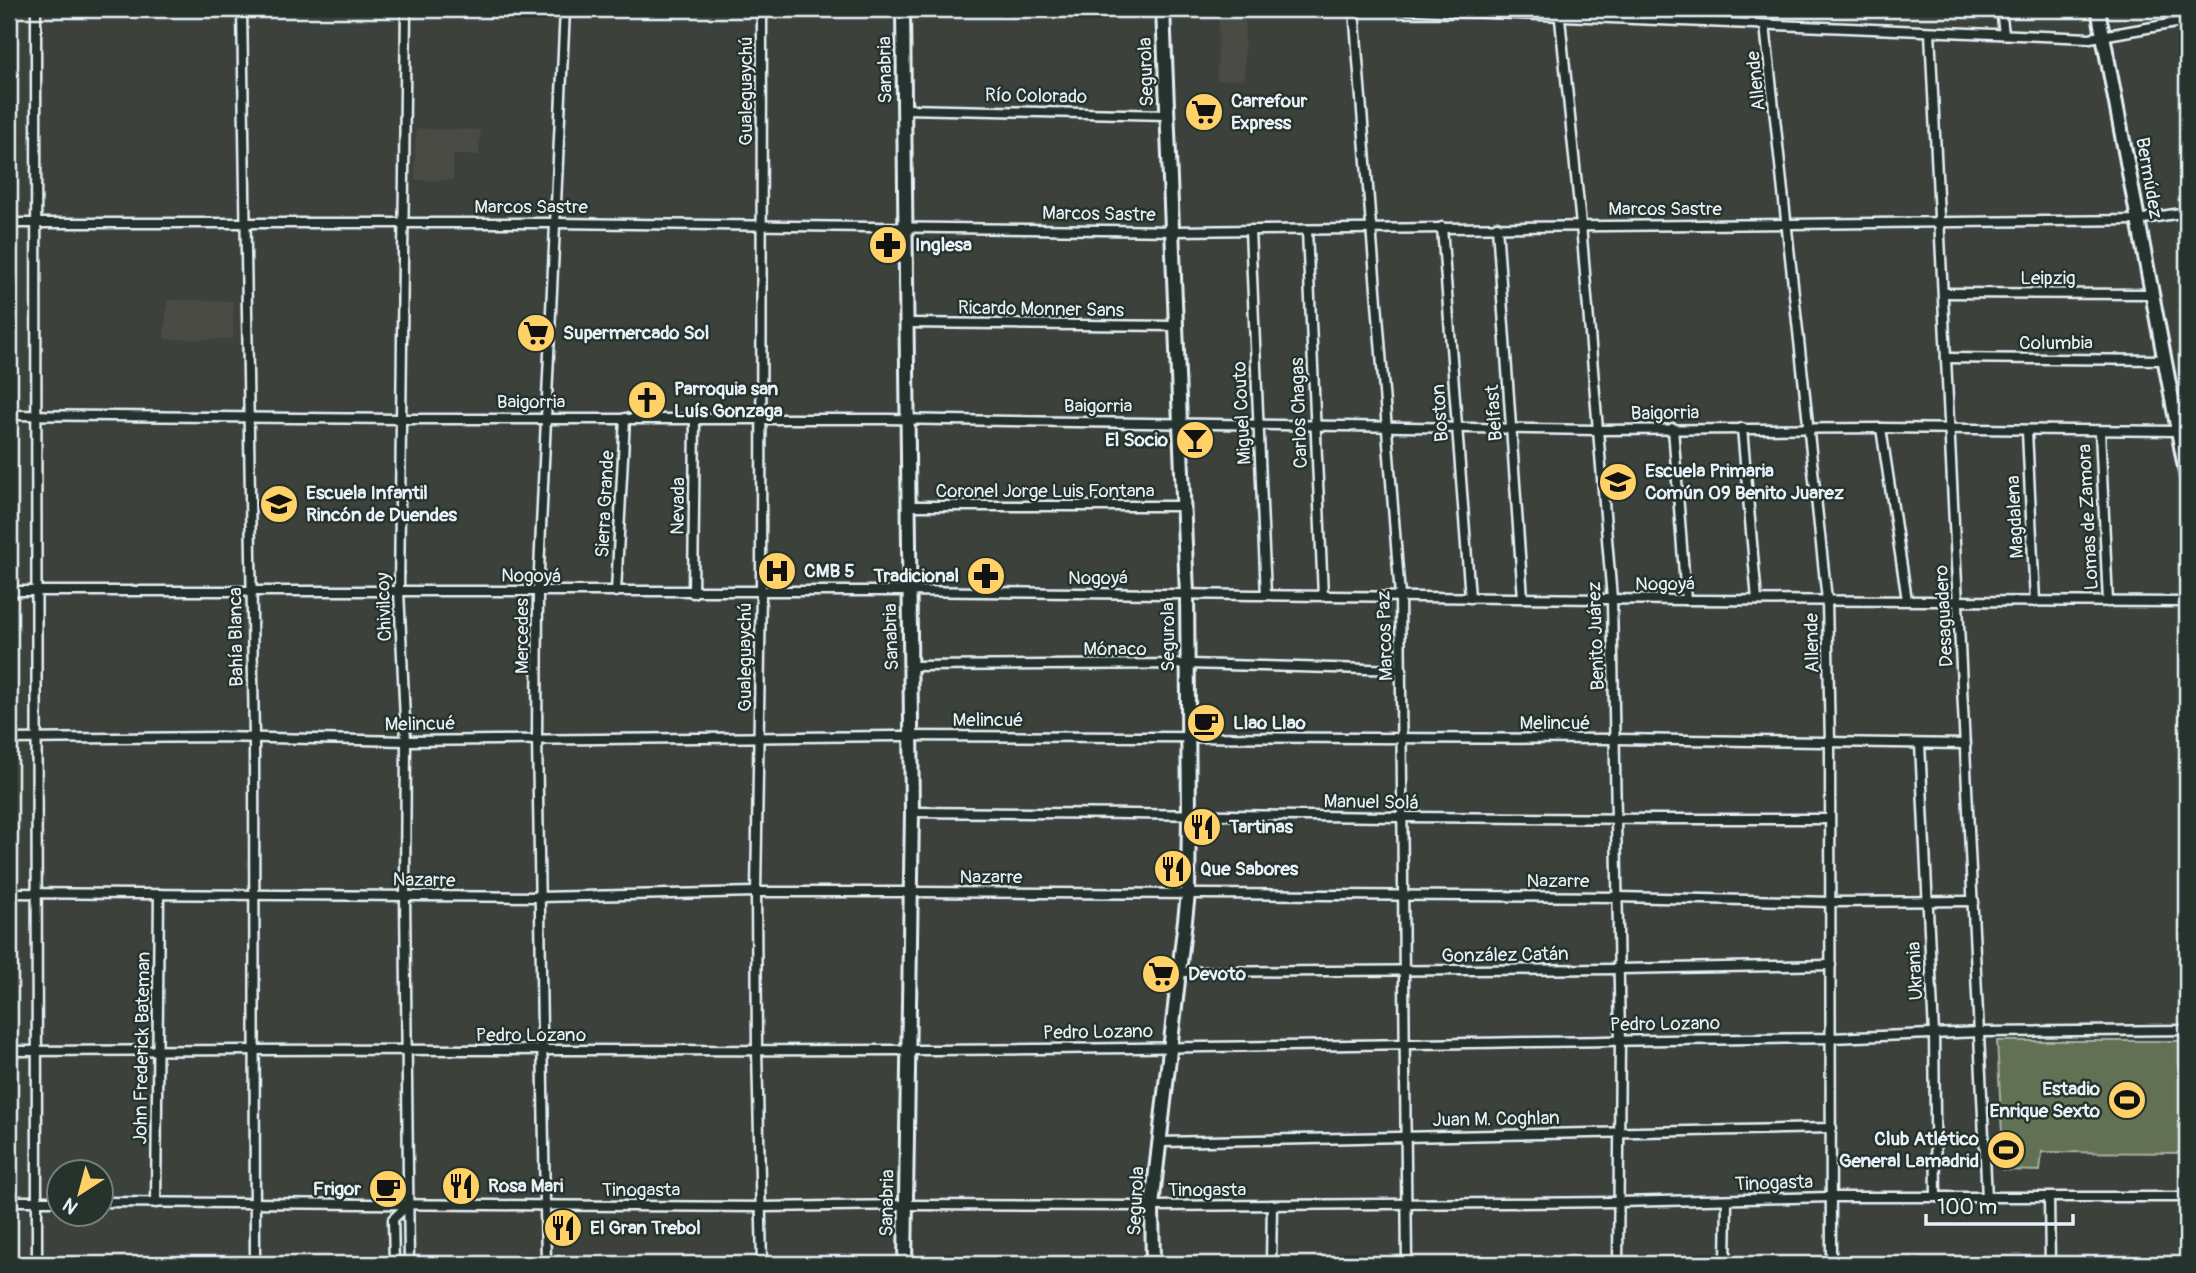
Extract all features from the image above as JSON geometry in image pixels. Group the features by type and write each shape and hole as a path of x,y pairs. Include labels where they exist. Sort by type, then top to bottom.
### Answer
{"street":[{"path":"36,9 37,1264"},
{"name":"Bahía Blanca","path":"242,9 254,737 255,1264"},
{"name":"Chivilcoy","path":"406,9 398,591 407,741 405,895 409,1264"},
{"name":"Mercedes","path":"546,1264 537,738 538,592 565,9"},
{"name":"Gualeguaychú","path":"762,9 761,592 756,892 762,1264"},
{"name":"Sanabria","path":"903,9 912,736 905,1264"},
{"name":"Segurola","path":"1153,1264 1152,1206 1188,894 1189,814 1187,594 1163,9"},
{"name":"Marcos Paz","path":"1354,9 1400,596 1407,1264"},
{"path":"1394,9 1559,12 1636,19 1765,25 2104,37 2187,21"},
{"path":"1636,19 1637,9"},
{"path":"2001,9 2004,34"},
{"name":"Bermúdez","path":"2098,9 2165,360 2183,430 2187,478"},
{"name":"Benito Juárez","path":"1559,12 1581,225 1612,599 1620,1040 1618,1264"},
{"name":"Allende","path":"1765,25 1827,600 1831,902 1831,1264"},
{"name":"Desaguadero","path":"1930,32 1987,1198"},
{"name":"Río Colorado","path":"905,109 1167,115"},
{"name":"Marcos Sastre","path":"9,223 556,223 1171,231 2137,220 2187,212"},
{"name":"Belfast","path":"1497,226 1523,598"},
{"name":"Boston","path":"1442,227 1470,598"},
{"name":"Miguel Couto","path":"1250,230 1266,595"},
{"name":"Carlos Chagas","path":"1307,230 1322,596"},
{"name":"Leipzig","path":"1944,293 2152,295"},
{"name":"Ricardo Monner Sans","path":"907,323 1174,327"},
{"name":"Columbia","path":"1946,358 2165,360"},
{"name":"Baigorria","path":"9,415 400,419 908,419 1597,430 2183,430"},
{"name":"Sierra Grande","path":"616,592 625,418"},
{"name":"Nevada","path":"693,593 695,419"},
{"path":"1673,428 1686,600"},
{"path":"1742,428 1757,600"},
{"path":"1881,428 1907,600"},
{"name":"Magdalena","path":"2026,431 2035,601"},
{"name":"Lomas de Zamora","path":"2100,431 2108,602"},
{"name":"Coronel Jorge Luis Fontana","path":"908,506 1182,506"},
{"name":"Nogoyá","path":"9,591 909,592 2187,602"},
{"name":"Mónaco","path":"911,666 1188,664 1402,670"},
{"name":"Melincué","path":"9,739 254,737 407,741 912,736 1616,739 1966,744"},
{"name":"Ukrania","path":"1920,744 1934,1034 1936,1197"},
{"name":"Manuel Solá","path":"912,812 1404,818 1828,818"},
{"name":"Nazarre","path":"9,893 540,897 912,892 1618,897 1831,902 1973,901"},
{"name":"John Frederick Bateman","path":"156,1203 159,894"},
{"name":"González Catán","path":"1180,972 1831,965"},
{"name":"Pedro Lozano","path":"9,1051 254,1048 543,1051 908,1050 1831,1038 1980,1032 2187,1030"},
{"name":"Juan M. Coghlan","path":"1160,1142 1832,1128"},
{"name":"Tinogasta","path":"116,1202 761,1207 1618,1202 1831,1197 2187,1197"},
{"path":"2049,1198 2050,1264"},
{"path":"1726,1264 1727,1200"},
{"path":"9,1201 46,1201"},
{"path":"394,1264 393,1219 408,1205"},
{"path":"1271,1264 1272,1205"}],"shaded area":[{"path":"1219,18 1245,19 1244,79 1217,80"},
{"path":"416,129 480,130 479,155 453,155 453,180 415,180"},
{"path":"168,300 233,301 233,339 164,339"}],"green space":[{"name":"Club Atlético General Lamadrid","path":"1997,1041 2187,1041 2187,1153 2042,1152 2040,1171 2004,1170"}],"place":[{"name":"Carrefour Express","path":"1204,112"},
{"name":"Inglesa","path":"888,245"},
{"name":"Supermercado Sol","path":"536,333"},
{"name":"Parroquia san Luís Gonzaga","path":"647,400"},
{"name":"El Socio","path":"1195,440"},
{"name":"Escuela Primaria Común 09 Benito Juarez","path":"1618,482"},
{"name":"Escuela Infantil Rincón de Duendes","path":"279,504"},
{"name":"CMB 5","path":"777,571"},
{"name":"Tradicional","path":"986,576"},
{"name":"Llao Llao","path":"1206,723"},
{"name":"Tartinas","path":"1202,827"},
{"name":"Que Sabores","path":"1173,869"},
{"name":"Devoto","path":"1161,974"},
{"name":"Estadio Enrique Sexto","path":"2127,1100"},
{"name":"Club Atlético General Lamadrid","path":"2006,1150"},
{"name":"Rosa Mari","path":"461,1186"},
{"name":"Frigor","path":"388,1189"},
{"name":"El Gran Trebol","path":"563,1228"}]}
